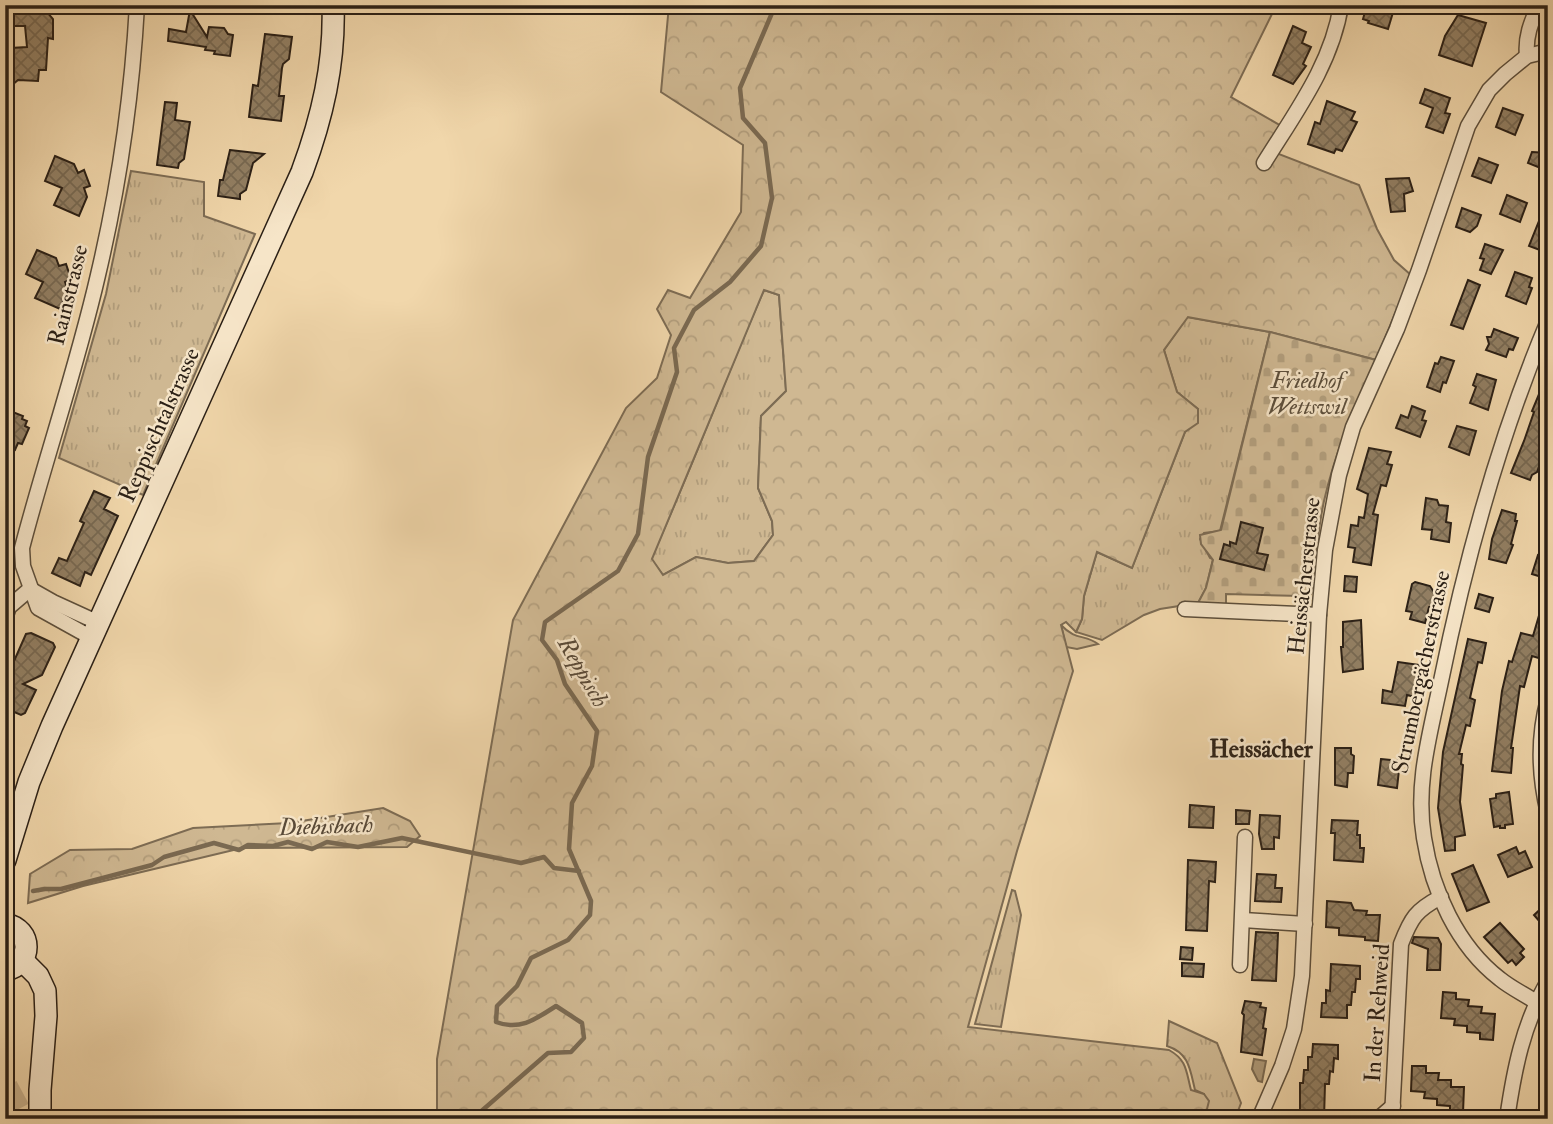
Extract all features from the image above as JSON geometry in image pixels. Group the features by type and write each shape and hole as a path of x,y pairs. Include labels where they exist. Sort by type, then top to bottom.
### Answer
{"main road":[{"name":"Reppischtalstrasse","path":"5,860 29,782 316,136 326,95 334,5"},
{"path":"5,924 16,927 24,936 27,948 14,965 38,976 45,991 40,1119"}],"street":[{"name":"Rainstrasse","path":"95,631 38,608 23,566 22,548 99,273 125,130 137,5"},
{"path":"1264,163 1317,74 1337,31 1342,5"},
{"path":"1527,56 1525,43 1539,5"},
{"name":"Heissächerstrasse","path":"1259,1119 1282,1066 1294,1029 1303,976 1319,615 1331,508 1353,427 1397,329 1468,126 1489,90 1527,56 1548,51"},
{"name":"Strumbergächerstrasse","path":"1536,1002 1501,980 1476,957 1456,929 1441,897 1424,839 1421,777 1473,539 1513,413 1548,321"},
{"path":"5,618 9,607 30,589 95,631"},
{"path":"1185,609 1319,615"},
{"path":"1548,699 1540,762 1548,813"},
{"path":"1240,965 1245,837"},
{"name":"In der Rehweid","path":"1388,1114 1401,944 1410,921 1423,906 1441,897"},
{"path":"1243,920 1305,924"},
{"path":"1507,1119 1514,1069 1536,1002 1548,981"}],"green space":[{"path":"669,5 1274,5 1231,97 1283,127 1276,153 1359,185 1377,229 1394,260 1411,275 1376,360 1270,332 1188,317 1164,350 1177,392 1198,409 1198,423 1185,432 1132,568 1097,552 1084,596 1082,619 1076,632 1066,622 1061,625 1073,671 1017,851 968,1027 1169,1050 1183,1062 1191,1090 1204,1094 1209,1101 1207,1109 1197,1116 1198,1119 437,1119 437,1059 513,620 626,408 657,378 671,335 657,309 668,290 690,298 741,212 743,145 661,92","holes":["764,290 779,295 786,391 761,416 758,488 772,521 773,535 754,561 728,563 696,557 663,575 652,559"]},
{"path":"131,171 204,182 204,216 255,234 143,495 59,458 106,294"},
{"path":"764,290 779,295 786,391 761,416 758,488 772,521 773,535 754,561 728,563 696,557 663,575 651,559"},
{"path":"1187,317 1270,332 1220,531 1204,533 1200,539 1213,559 1206,588 1198,603 1160,609 1144,615 1102,640 1076,632 1082,619 1084,596 1097,552 1132,568 1185,432 1198,409 1177,392 1164,350"},
{"name":"Friedhof Wettswil","path":"1270,332 1376,360 1346,429 1324,501 1313,591 1310,595 1301,596 1226,594 1226,605 1198,603 1206,588 1213,560 1201,544 1200,535 1221,530"},
{"path":"1061,625 1071,633 1098,644 1077,649 1066,647"},
{"path":"383,808 410,821 420,836 407,847 242,848 83,886 28,903 30,874 70,850 132,849 193,828 289,823"},
{"path":"1012,890 1015,891 1021,915 1001,1027 975,1024"},
{"path":"1169,1021 1217,1043 1241,1103 1235,1119 1201,1119 1200,1115 1207,1109 1204,1094 1195,1090 1184,1057 1167,1046"}],"shaded area":[{"path":"1254,1059 1266,1061 1262,1082 1258,1081 1252,1069"}],"building":[{"path":"41,5 53,19 53,39 48,38 46,70 39,70 38,81 18,80 12,85 5,77 5,63 11,63 11,48 27,47 25,26 14,26 9,20 5,20 5,7"},
{"path":"1367,5 1384,5 1394,9 1388,29 1363,19"},
{"path":"190,10 207,37 209,27 224,28 228,34 233,35 230,56 214,54 215,51 205,50 206,47 168,41 169,29 186,32"},
{"path":"1458,15 1486,23 1472,66 1439,55 1445,36"},
{"path":"1293,26 1306,32 1302,43 1311,47 1303,64 1306,66 1293,84 1273,75"},
{"path":"265,34 292,37 289,59 282,68 279,96 284,96 281,121 249,117 253,85 258,86"},
{"path":"1425,89 1450,98 1445,113 1450,114 1443,133 1426,127 1433,108 1420,103"},
{"path":"1327,101 1355,112 1351,120 1357,122 1342,151 1336,149 1334,153 1308,144 1315,122 1320,124"},
{"path":"165,102 177,103 175,120 190,122 184,159 178,168 157,165"},
{"path":"1503,108 1523,115 1515,135 1496,127"},
{"path":"230,150 264,154 253,163 246,190 240,194 240,199 218,196 220,180 223,180"},
{"path":"1532,152 1548,153 1548,171 1528,163"},
{"path":"55,156 74,164 78,173 84,170 90,186 84,188 87,197 79,216 54,205 62,188 45,181"},
{"path":"1479,158 1498,165 1491,183 1472,176"},
{"path":"1409,178 1413,191 1404,194 1405,211 1391,212 1386,179"},
{"path":"1507,195 1527,203 1520,222 1500,214"},
{"path":"1462,208 1481,215 1477,226 1470,232 1456,227"},
{"path":"1539,221 1548,224 1548,253 1529,246"},
{"path":"1485,244 1503,250 1491,274 1480,270 1484,259 1480,258"},
{"path":"37,250 56,258 59,266 66,264 71,279 65,282 68,290 60,309 35,298 43,282 26,274"},
{"path":"1515,272 1532,278 1529,287 1532,288 1526,304 1506,296"},
{"path":"1468,280 1480,285 1463,329 1451,325"},
{"path":"1494,329 1518,338 1513,350 1509,349 1506,357 1486,350 1489,344 1487,337 1491,337"},
{"path":"1441,357 1454,361 1440,392 1427,387 1435,363 1438,364"},
{"path":"1477,374 1496,380 1488,410 1470,403"},
{"path":"1547,375 1548,433 1537,472 1530,480 1511,473"},
{"path":"1412,406 1425,411 1422,420 1426,421 1420,437 1396,428 1401,415 1408,418"},
{"path":"5,409 23,416 22,419 27,421 25,426 29,428 22,444 18,443 15,450 5,445"},
{"path":"1457,426 1476,431 1469,455 1449,447"},
{"path":"1369,448 1391,452 1387,464 1392,465 1386,486 1381,485 1373,514 1378,515 1371,565 1353,562 1355,548 1348,547 1351,525 1358,526 1359,517 1364,518 1368,494 1357,489"},
{"path":"94,491 110,498 104,509 118,516 91,575 85,572 80,586 52,573 59,558 67,561 84,523 80,521"},
{"path":"1426,498 1437,500 1439,505 1448,506 1446,522 1451,523 1449,542 1431,539 1432,530 1422,529"},
{"path":"1502,510 1516,514 1517,521 1511,544 1513,545 1506,563 1489,559 1492,539"},
{"path":"1241,522 1263,528 1257,553 1268,555 1264,570 1220,559 1224,544 1236,544"},
{"path":"1538,555 1548,558 1548,579 1532,574"},
{"path":"1345,576 1357,577 1356,592 1344,591"},
{"path":"1415,582 1430,586 1437,597 1434,606 1429,607 1425,623 1410,619 1412,612 1406,611 1412,584"},
{"path":"1479,594 1493,598 1489,612 1475,608"},
{"path":"1545,595 1548,595 1548,639 1542,659 1532,656 1524,687 1520,686 1511,748 1511,773 1492,771 1502,691 1509,661 1512,662 1521,633 1533,636"},
{"path":"1361,620 1363,669 1343,672 1343,622"},
{"path":"31,633 53,643 55,647 42,675 23,684 36,690 25,713 21,715 5,708 5,676 7,677 26,634"},
{"path":"1468,639 1486,643 1482,663 1478,662 1470,698 1475,700 1470,726 1466,725 1459,754 1462,754 1463,765 1460,802 1465,835 1455,837 1455,850 1445,851 1438,808 1443,752"},
{"path":"1398,662 1420,665 1415,697 1407,695 1405,706 1382,703 1383,690 1392,692"},
{"path":"1335,748 1351,748 1351,754 1354,756 1353,773 1348,773 1347,787 1335,785"},
{"path":"1381,759 1400,761 1397,788 1378,785"},
{"path":"1509,792 1513,824 1505,825 1505,828 1494,827 1490,799 1496,798 1496,794"},
{"path":"1190,805 1214,807 1213,828 1189,827"},
{"path":"1236,810 1250,811 1249,824 1236,824"},
{"path":"1260,815 1280,816 1279,838 1274,837 1274,849 1262,849 1259,834"},
{"path":"1332,820 1358,821 1357,835 1360,835 1360,848 1364,848 1363,862 1334,860 1335,833 1331,833"},
{"path":"1516,847 1519,854 1525,851 1532,867 1508,877 1498,855"},
{"path":"1188,860 1216,862 1215,882 1209,881 1207,931 1186,930"},
{"path":"1473,865 1489,902 1467,911 1452,874"},
{"path":"1257,874 1276,875 1275,888 1282,888 1281,902 1255,901"},
{"path":"1327,901 1351,903 1354,910 1367,911 1366,915 1380,915 1378,941 1339,935 1339,928 1326,927"},
{"path":"1548,902 1548,931 1534,915"},
{"path":"1500,923 1524,949 1520,953 1524,957 1516,965 1512,960 1508,963 1484,937"},
{"path":"1256,932 1278,933 1276,981 1252,980"},
{"path":"1414,937 1438,938 1441,944 1440,970 1427,970 1428,949 1412,943"},
{"path":"1181,947 1193,948 1192,960 1180,959"},
{"path":"1182,963 1204,964 1203,977 1182,976"},
{"path":"1331,964 1360,966 1360,979 1356,979 1351,1005 1347,1005 1347,1018 1321,1017 1322,1003 1326,1003 1326,990 1330,991"},
{"path":"1443,992 1456,993 1456,999 1469,1000 1468,1006 1482,1007 1481,1013 1495,1014 1493,1040 1480,1039 1480,1033 1467,1032 1467,1026 1454,1025 1455,1019 1441,1018"},
{"path":"1245,1001 1261,1003 1260,1007 1266,1008 1262,1055 1241,1052"},
{"path":"1313,1044 1338,1045 1338,1059 1334,1058 1329,1084 1325,1084 1324,1119 1300,1119 1300,1083 1303,1083 1304,1070 1308,1070 1308,1057 1312,1057"},
{"path":"1412,1066 1426,1066 1426,1073 1439,1073 1438,1080 1451,1080 1451,1087 1464,1087 1463,1113 1450,1112 1450,1106 1437,1105 1437,1099 1424,1098 1425,1092 1411,1091"}],"waterway":[{"name":"Reppisch","path":"479,1119 478,1114 548,1053 571,1052 584,1038 582,1023 556,1006 535,1019 520,1024 496,1022 497,1006 517,986 531,958 568,940 590,915 591,901 569,849 572,803 592,766 597,731 565,684 557,660 542,640 545,622 618,571 638,534 648,457 677,372 674,348 694,310 730,282 761,246 772,198 765,143 743,118 740,88 772,13 772,5"},
{"name":"Diebisbach","path":"33,891 61,889 152,865 164,857 214,843 239,850 248,845 273,846 288,842 312,849 327,842 358,847 402,838 521,863 544,857 554,868 579,871"}],"tunnel":[{"path":"5,1087 22,1119"}],"district":[{"name":"Heissächer","path":"1261,749"}]}
